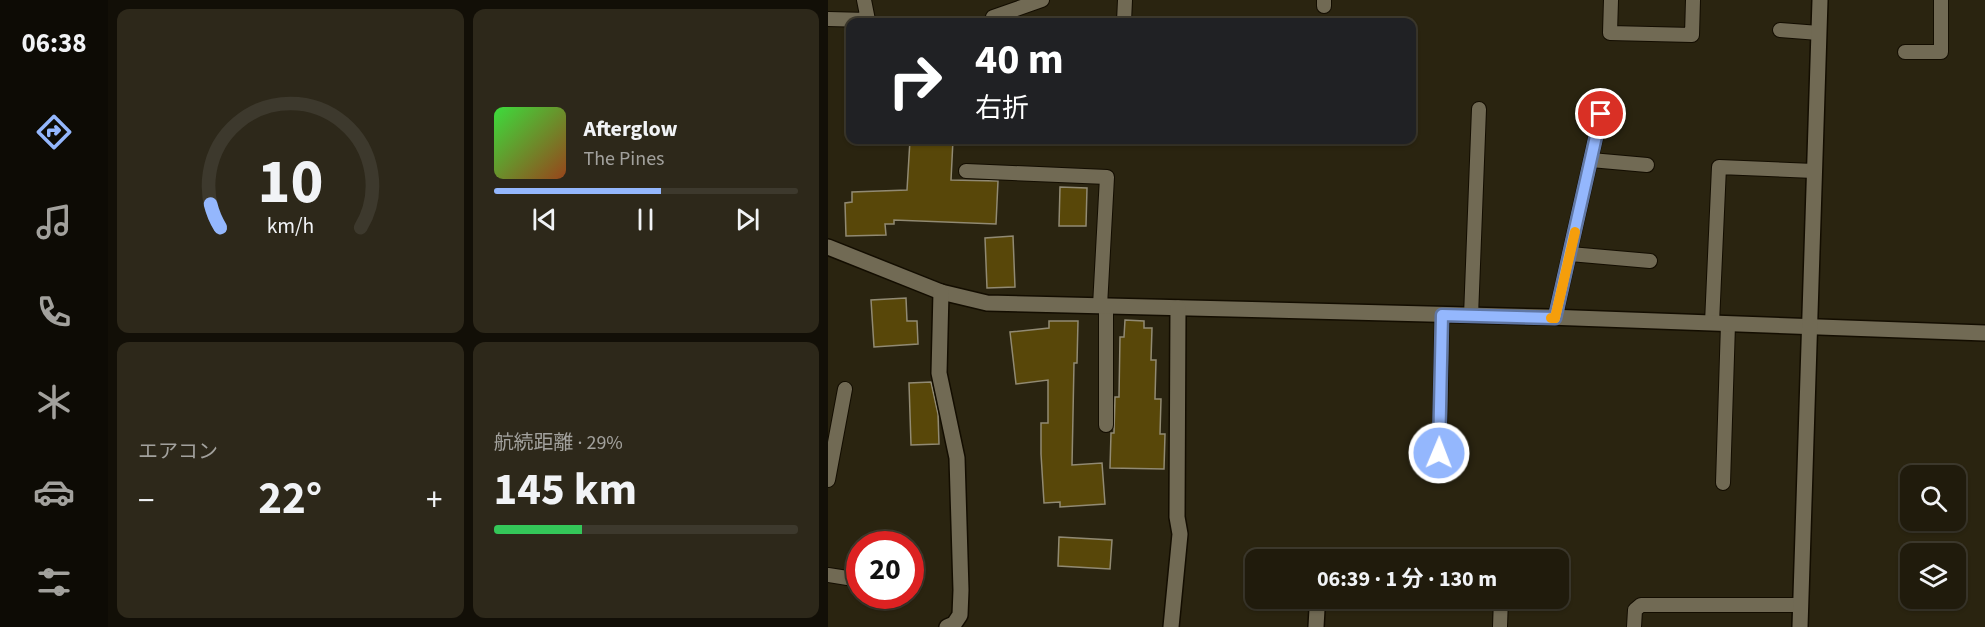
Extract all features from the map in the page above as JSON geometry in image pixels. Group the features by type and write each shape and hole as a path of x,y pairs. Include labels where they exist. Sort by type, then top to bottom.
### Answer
{"street":[{"path":"1800,627 1820,0"},
{"path":"828,247 941,292 987,303 1555,318 1985,333"},
{"path":"941,292 939,373 957,458 961,590 960,615 954,624 947,627"},
{"path":"1171,627 1180,534 1177,517 1178,308"},
{"path":"1316,627 1317,609"}],"lane":[{"path":"864,0 868,18"},
{"path":"993,17 1042,0"},
{"path":"1124,18 1125,0"},
{"path":"1611,0 1610,33 1692,35 1693,0"},
{"path":"1905,51 1941,51 1941,0"},
{"path":"828,19 846,19"},
{"path":"1780,30 1819,33"},
{"path":"1471,316 1479,109"},
{"path":"1555,318 1601,114"},
{"path":"1591,160 1647,165"},
{"path":"1712,323 1719,167 1814,171"},
{"path":"966,171 1107,177 1103,306 1106,425"},
{"path":"1570,254 1650,261"},
{"path":"1439,476 1442,315"},
{"path":"1723,483 1728,324"},
{"path":"828,480 845,389"},
{"path":"828,575 846,578"},
{"path":"1634,627 1635,610 1641,605 1801,605"},
{"path":"1500,627 1501,609"}],"building":[{"path":"910,144 953,144 951,180 998,181 996,224 894,220 894,224 885,224 886,235 846,236 845,203 852,202 852,192 907,190"},
{"path":"1060,187 1087,188 1086,226 1059,226"},
{"path":"1013,236 1015,287 987,288 985,238"},
{"path":"906,298 907,321 917,321 918,344 874,347 871,300"},
{"path":"1125,320 1144,321 1144,328 1152,328 1151,360 1156,360 1155,399 1161,399 1160,434 1165,434 1164,469 1110,468 1115,397 1119,397 1120,337 1124,337"},
{"path":"1049,321 1078,321 1077,363 1074,363 1072,465 1102,463 1105,504 1060,507 1060,502 1044,503 1041,423 1048,423 1048,380 1016,384 1010,332 1049,328"},
{"path":"931,382 938,414 939,444 911,445 909,383"},
{"path":"1059,537 1112,540 1110,569 1058,566"}],"slow traffic":[{"path":"1551,318 1555,318 1575,232"}],"route":[{"path":"1439,453 1442,315 1555,318 1601,114"}]}
